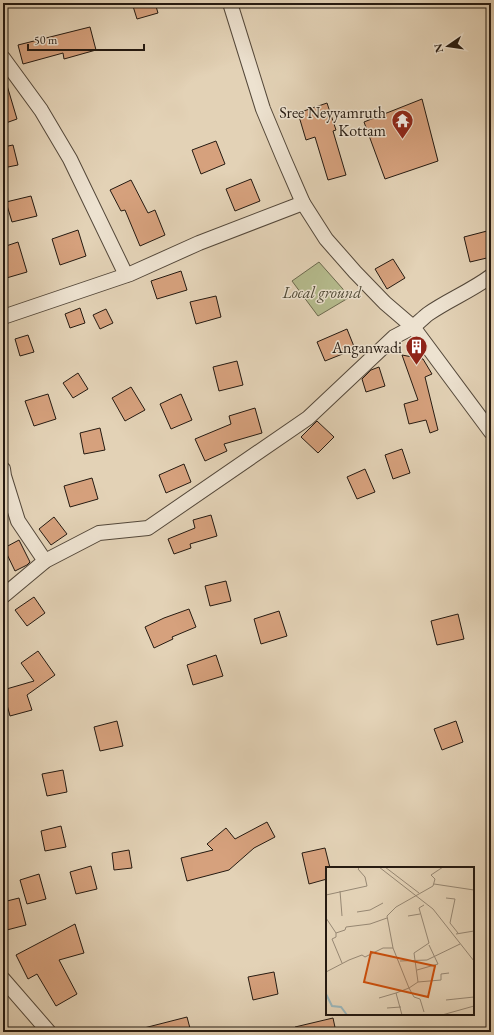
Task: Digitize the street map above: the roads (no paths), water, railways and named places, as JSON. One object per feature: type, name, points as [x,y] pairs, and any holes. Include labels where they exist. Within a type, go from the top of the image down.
[{"type":"street","points":[[230,3],[263,109],[303,203],[326,239],[355,272],[386,303],[414,327],[491,432]]},
{"type":"street","points":[[3,58],[42,110],[70,159],[126,275]]},
{"type":"street","points":[[3,318],[126,275],[199,243],[303,203]]},
{"type":"street","points":[[3,596],[45,561],[99,533],[148,528],[308,418],[394,337],[414,327],[428,314],[491,276]]},
{"type":"street","points":[[3,469],[18,521],[45,561]]},
{"type":"street","points":[[3,979],[49,1032]]},
{"type":"place","name":"Sree Neyyamruth Kottam","points":[[402,140]]},
{"type":"place","name":"Anganwadi","points":[[417,366]]},
{"type":"park label","name":"Local ground","points":[[322,292]]}]
